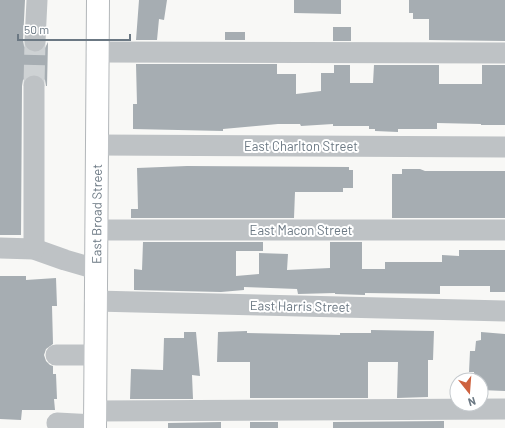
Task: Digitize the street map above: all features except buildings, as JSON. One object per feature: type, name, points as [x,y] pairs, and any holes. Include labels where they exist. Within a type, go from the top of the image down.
[{"type":"main road","name":"East Broad Street","points":[[94,422],[98,0]]},
{"type":"street","points":[[35,41],[37,0]]},
{"type":"street","points":[[97,52],[505,53]]},
{"type":"street","points":[[34,86],[34,160],[18,248],[96,268]]},
{"type":"street","name":"East Charlton Street","points":[[97,145],[505,147]]},
{"type":"street","name":"East Macon Street","points":[[96,230],[505,230]]},
{"type":"street","name":"East Harris Street","points":[[96,301],[505,311]]},
{"type":"street","points":[[56,355],[95,355]]},
{"type":"street","points":[[57,423],[505,409]]},
{"type":"tunnel","points":[[34,86],[35,41]]}]
